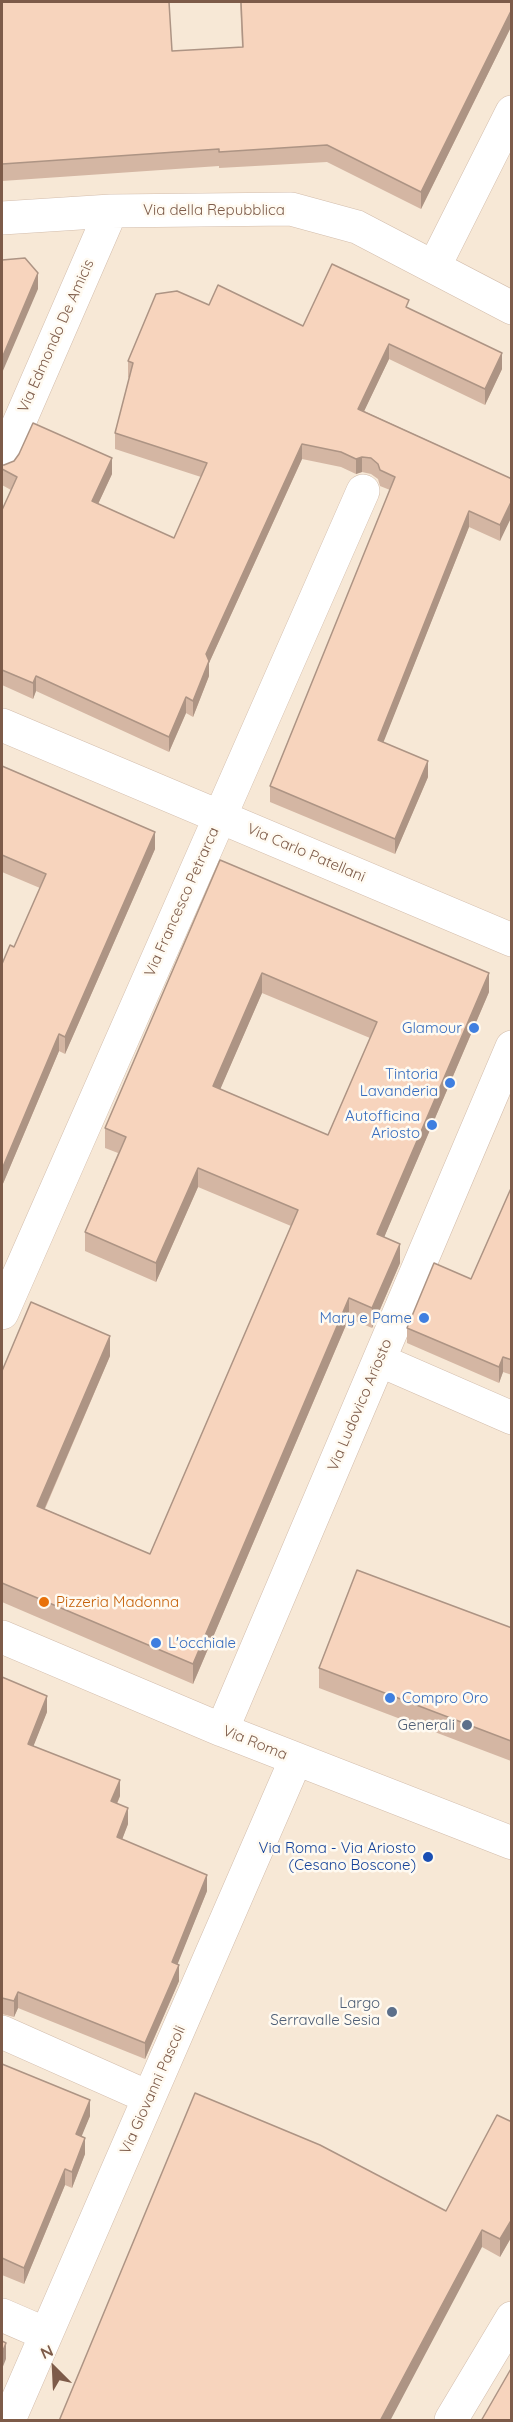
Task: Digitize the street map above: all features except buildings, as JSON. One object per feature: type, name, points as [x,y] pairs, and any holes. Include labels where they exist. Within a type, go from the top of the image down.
[{"type":"street","points":[[434,267],[512,112]]},
{"type":"street","name":"Via della Repubblica","points":[[2,218],[111,211],[291,209],[357,227],[512,309]]},
{"type":"street","name":"Via Edmondo De Amicis","points":[[2,462],[111,211]]},
{"type":"street","name":"Via Francesco Petrarca","points":[[2,1313],[363,491]]},
{"type":"street","name":"Via Carlo Patellani","points":[[2,725],[512,940]]},
{"type":"street","name":"Via Ludovico Ariosto","points":[[222,1730],[512,1047]]},
{"type":"street","points":[[379,1360],[512,1418]]},
{"type":"street","name":"Via Roma","points":[[2,1637],[222,1730],[512,1843]]},
{"type":"street","name":"Via Giovanni Pascoli","points":[[9,2421],[296,1759]]},
{"type":"street","points":[[2,2032],[148,2097]]},
{"type":"street","points":[[2,2315],[46,2334]]},
{"type":"street","points":[[452,2421],[512,2318]]},
{"type":"shaded area","points":[[2,2],[511,2],[511,2420],[2,2420]]},
{"type":"place","name":"Glamour","points":[[474,1028]]},
{"type":"place","name":"Tintoria Lavanderia","points":[[450,1083]]},
{"type":"place","name":"Autofficina Ariosto","points":[[432,1125]]},
{"type":"place","name":"Mary e Pame","points":[[424,1318]]},
{"type":"place","name":"Pizzeria Madonna","points":[[44,1602]]},
{"type":"place","name":"L'occhiale","points":[[156,1643]]},
{"type":"place","name":"Compro Oro","points":[[390,1698]]},
{"type":"place","name":"Generali","points":[[467,1725]]},
{"type":"place","name":"Via Roma - Via Ariosto (Cesano Boscone)","points":[[428,1857]]},
{"type":"place","name":"Largo Serravalle Sesia","points":[[392,2012]]}]
